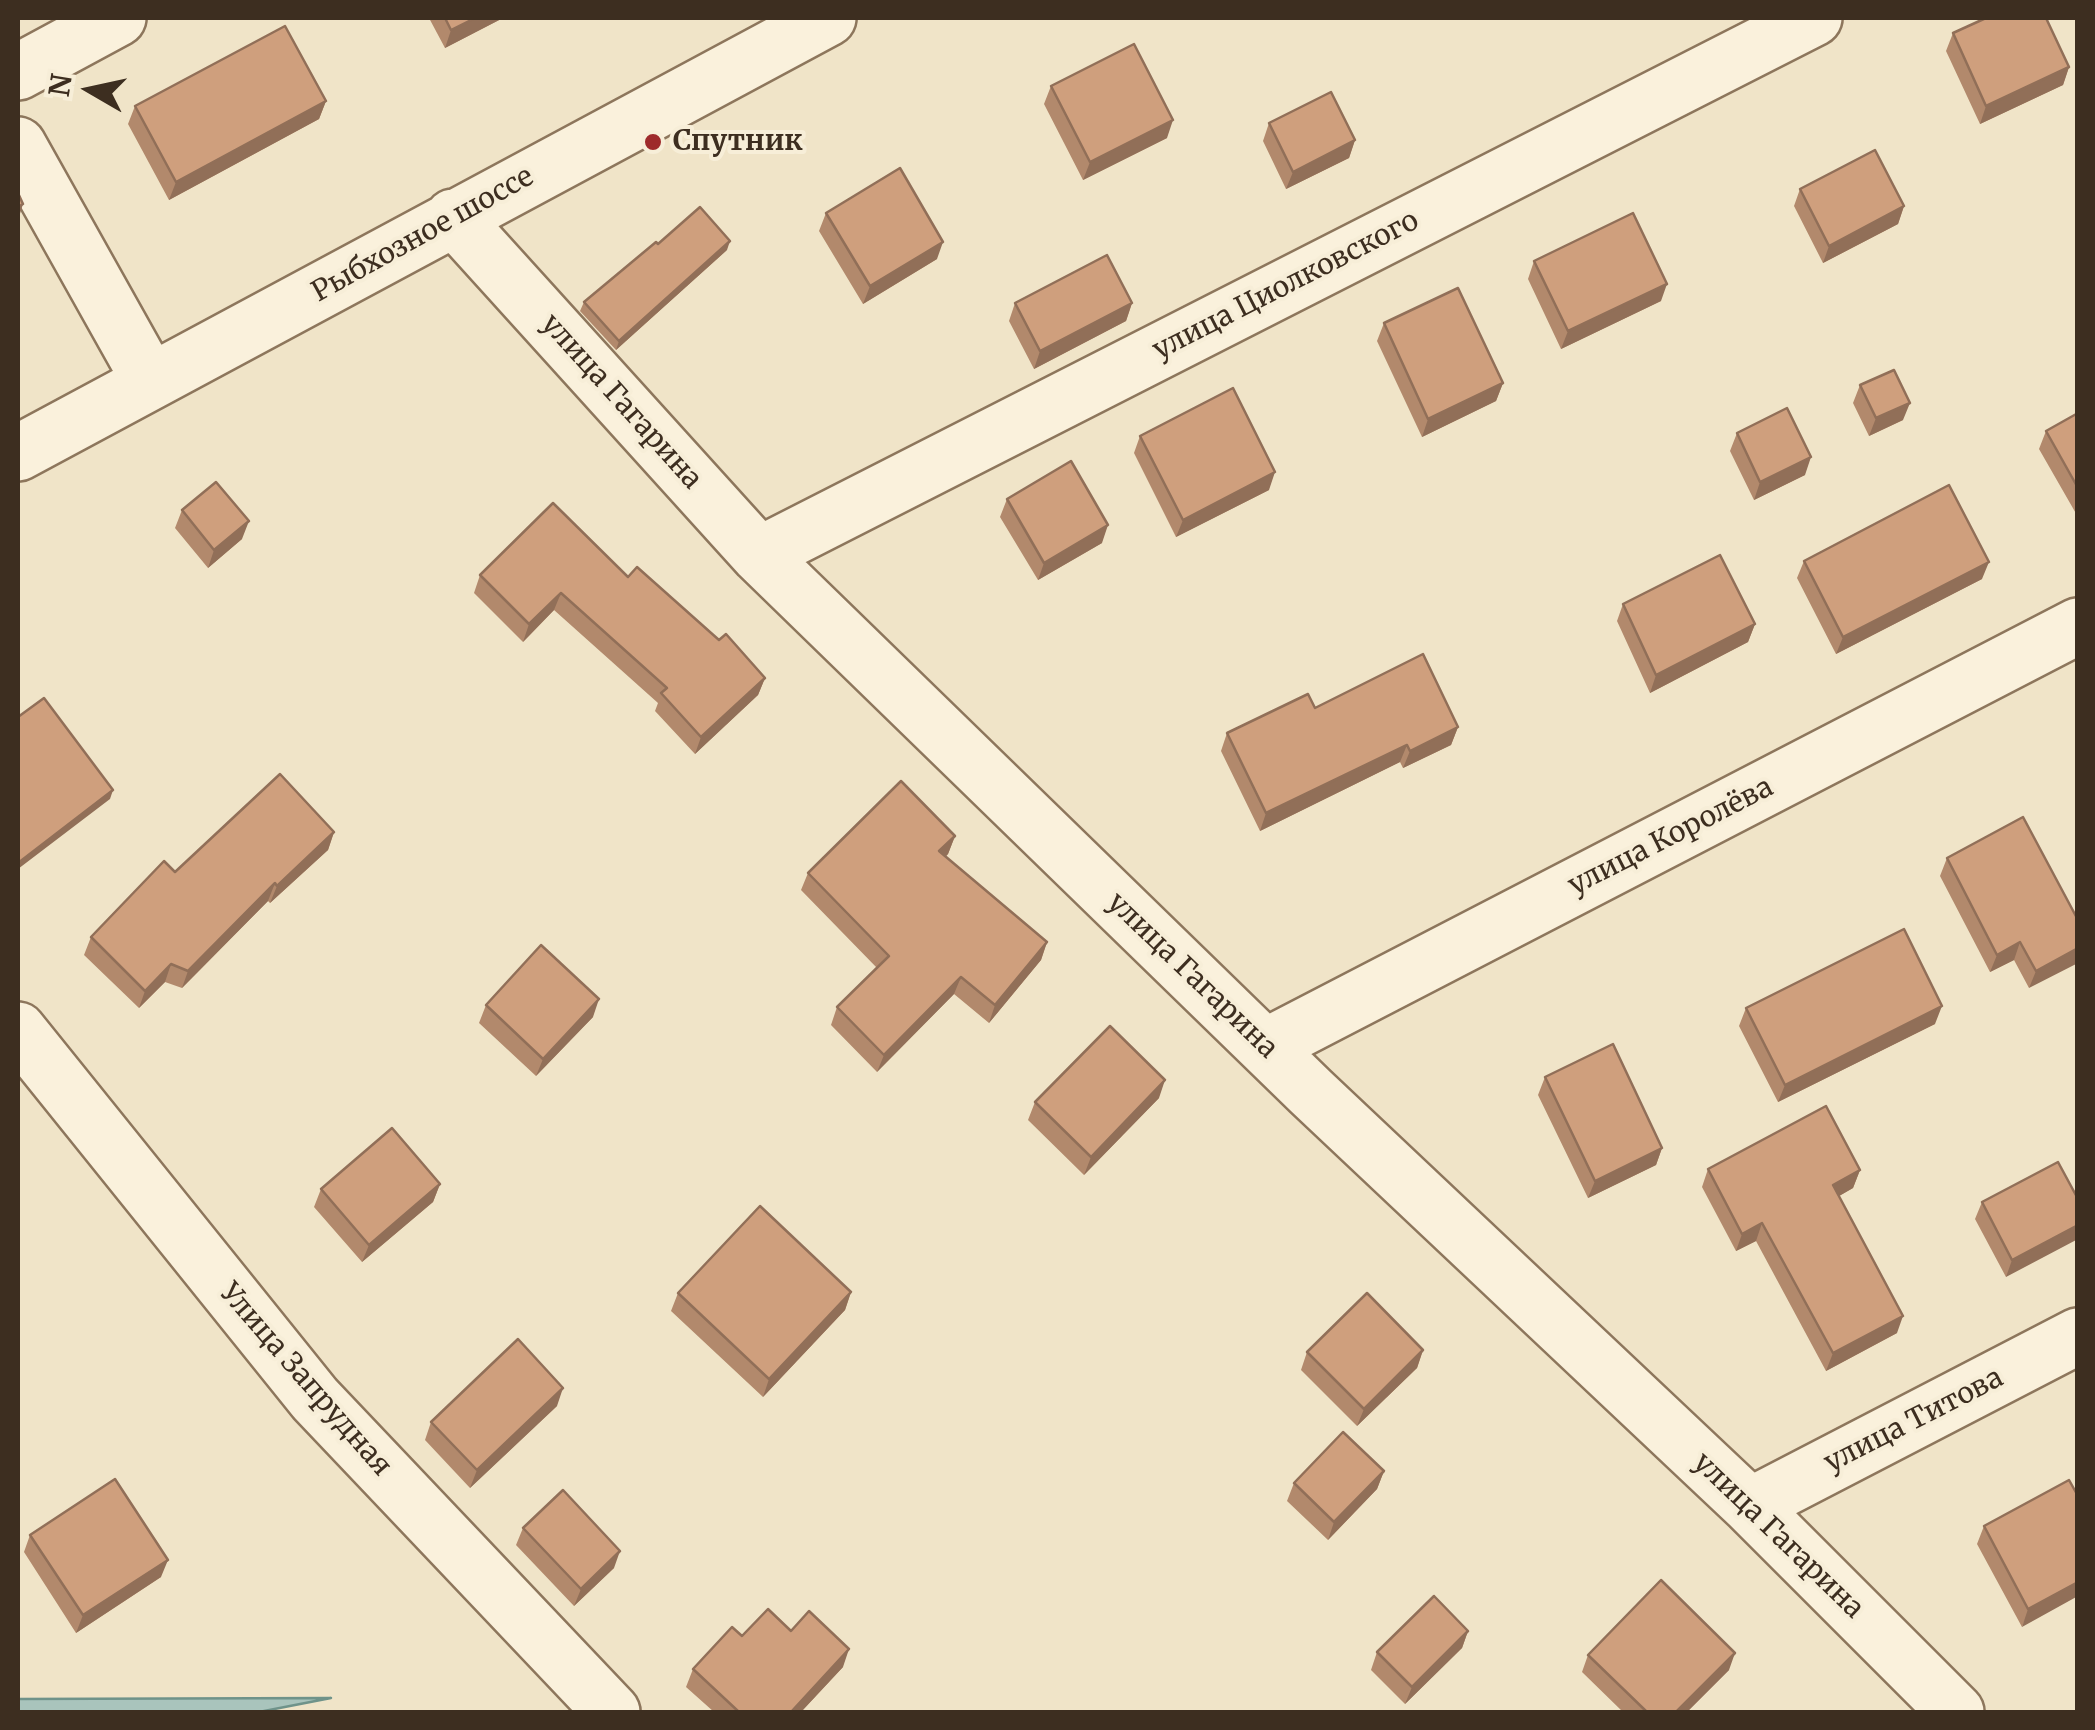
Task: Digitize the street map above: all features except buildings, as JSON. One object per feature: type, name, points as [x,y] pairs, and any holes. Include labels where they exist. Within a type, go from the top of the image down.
[{"type":"street","points":[[18,72],[118,18]]},
{"type":"street","name":"Рыбхозное шоссе","points":[[18,453],[150,379],[188,363],[391,255],[452,216],[828,18]]},
{"type":"street","name":"улица Циолковского","points":[[759,555],[1814,18]]},
{"type":"street","points":[[18,145],[150,379]]},
{"type":"street","name":"улица Гагарина","points":[[452,216],[759,555],[1265,1047],[1750,1506],[1956,1712]]},
{"type":"street","name":"улица Королёва","points":[[1265,1047],[2078,626]]},
{"type":"street","name":"Улица Запрудная","points":[[18,1030],[314,1399],[612,1712]]},
{"type":"street","name":"улица Титова","points":[[1750,1506],[2078,1336]]},
{"type":"water","points":[[331,1698],[259,1712],[18,1712],[18,1699]]},
{"type":"place","name":"Спутник","points":[[653,142]]}]
